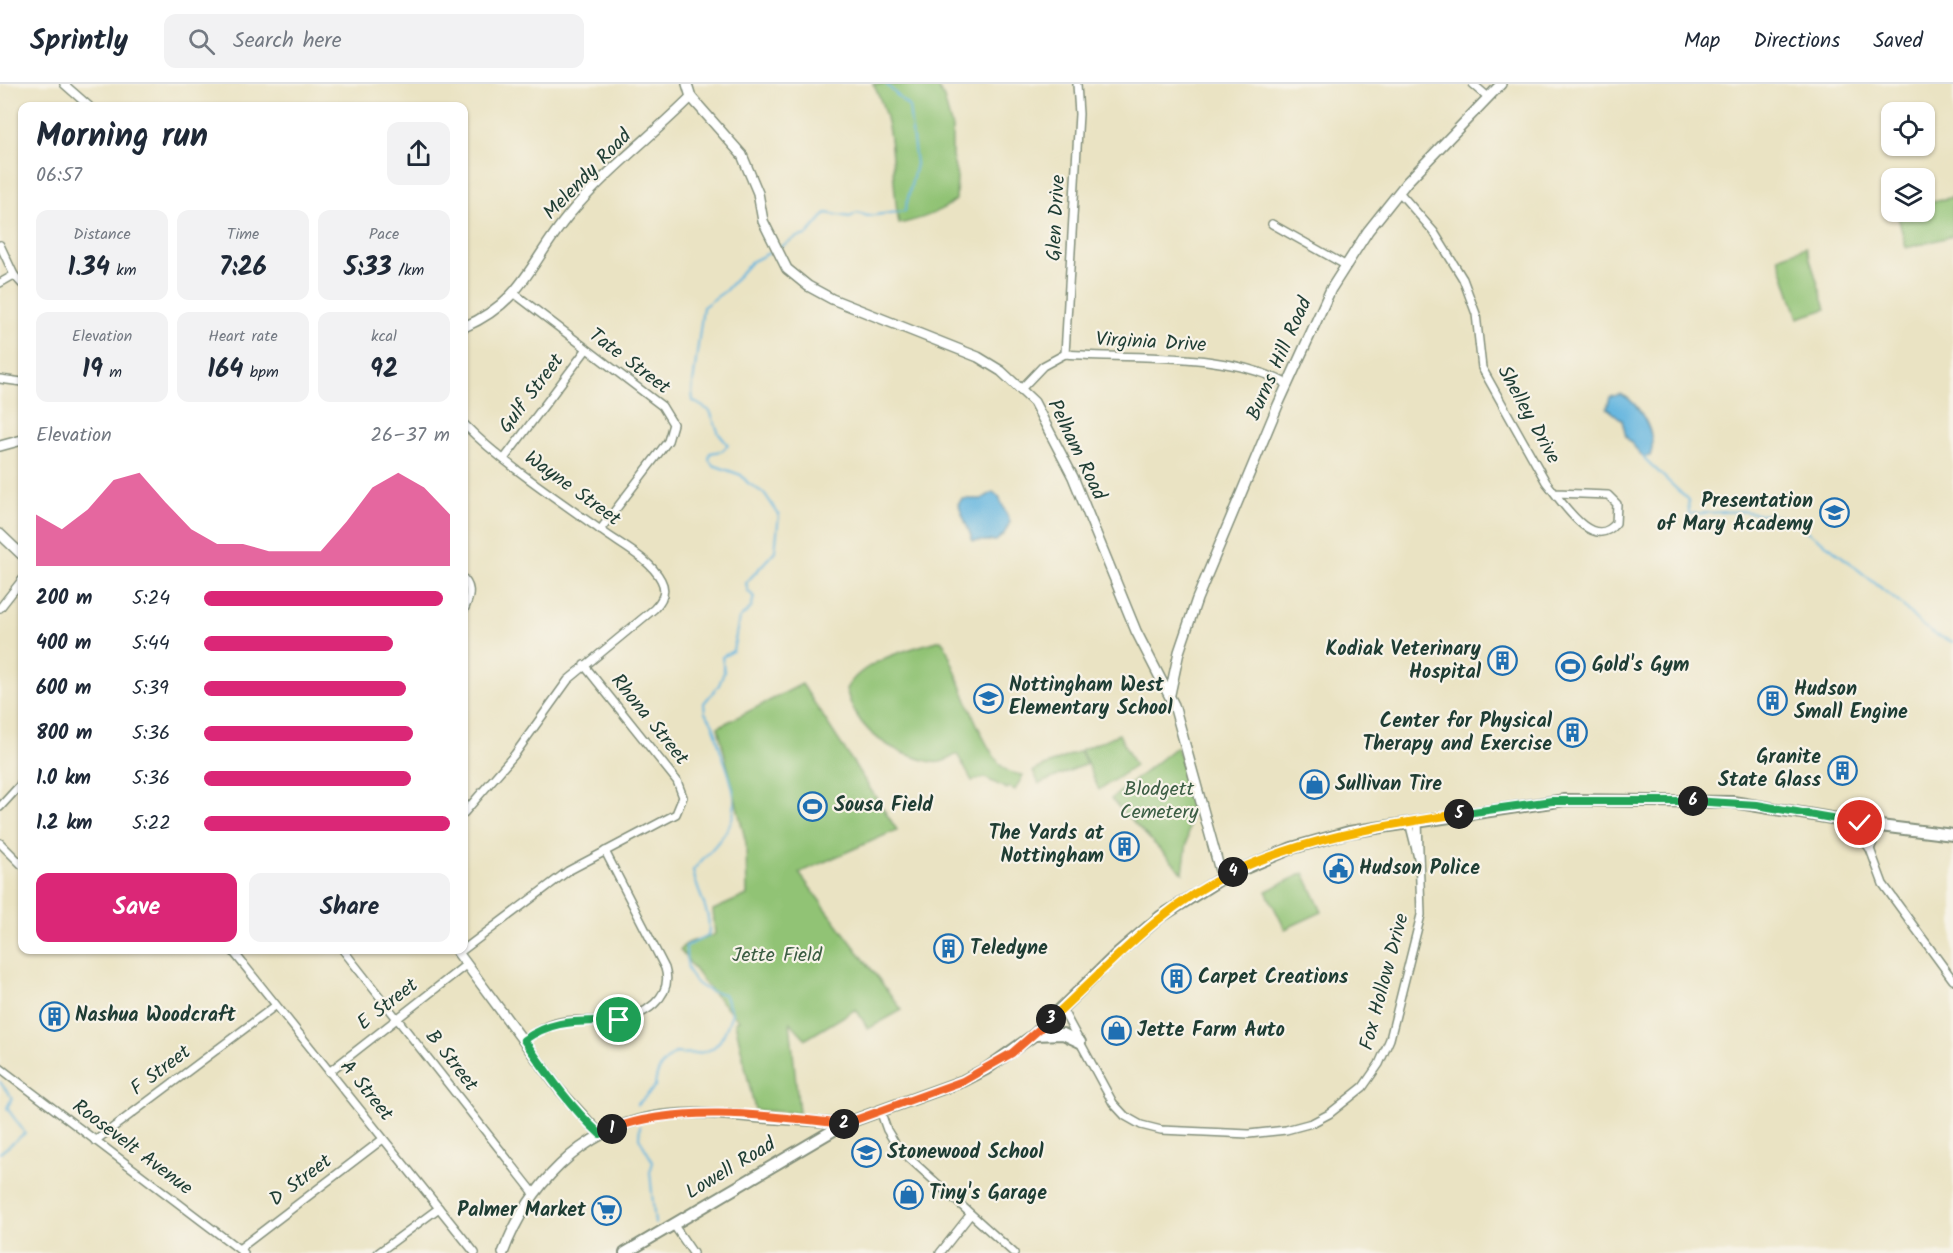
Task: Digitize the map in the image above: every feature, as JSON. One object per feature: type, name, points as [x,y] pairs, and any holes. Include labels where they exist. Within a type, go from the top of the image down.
[{"type":"main road","name":"Lowell Road","points":[[626,1253],[844,1124],[963,1081],[1012,1053],[1062,1009],[1148,926],[1222,878],[1269,856],[1313,841],[1349,832],[1541,802],[1589,800],[1734,802],[1880,826],[1953,835]]},
{"type":"main road","points":[[1034,1035],[1063,1034],[1080,1042]]},
{"type":"street","points":[[64,84],[84,102]]},
{"type":"street","name":"Pelham Road","points":[[687,84],[691,97],[742,155],[752,176],[772,242],[787,269],[816,291],[961,349],[1001,372],[1021,388],[1045,419],[1073,477],[1136,631],[1170,694],[1181,726],[1222,878]]},
{"type":"street","name":"Glen Drive","points":[[1065,354],[1079,114],[1077,84]]},
{"type":"street","points":[[1473,84],[1488,97]]},
{"type":"street","name":"Burns Hill Road","points":[[1170,694],[1179,652],[1197,599],[1319,312],[1345,266],[1399,192],[1438,147],[1501,84]]},
{"type":"street","name":"Melendy Road","points":[[468,325],[489,314],[515,294],[568,215],[691,97]]},
{"type":"street","name":"Shelley Drive","points":[[1399,192],[1434,232],[1471,296],[1476,314],[1482,368],[1546,482],[1556,494],[1587,530],[1593,533],[1606,532],[1616,523],[1617,504],[1608,495],[1556,494]]},
{"type":"street","points":[[1272,224],[1345,266]]},
{"type":"street","points":[[0,245],[18,280]]},
{"type":"street","points":[[0,283],[14,275]]},
{"type":"street","name":"Tate Street","points":[[515,294],[662,406],[673,424],[668,441],[600,530]]},
{"type":"street","name":"Gulf Street","points":[[504,459],[586,350]]},
{"type":"street","points":[[1021,388],[1043,366],[1065,354]]},
{"type":"street","name":"Virginia Drive","points":[[1065,354],[1219,363],[1254,369],[1288,384]]},
{"type":"street","points":[[0,379],[18,381]]},
{"type":"street","name":"Wayne Street","points":[[468,428],[504,459],[656,572],[665,588],[660,603],[584,665]]},
{"type":"street","points":[[0,446],[18,441]]},
{"type":"street","points":[[0,534],[18,551]]},
{"type":"street","points":[[468,583],[470,595],[468,600]]},
{"type":"street","points":[[0,608],[18,585]]},
{"type":"street","points":[[468,808],[516,754],[568,680],[584,665]]},
{"type":"street","name":"Rhona Street","points":[[584,665],[677,781],[683,797],[676,813],[668,819],[605,851]]},
{"type":"street","points":[[0,807],[18,787]]},
{"type":"street","points":[[1848,820],[1870,849],[1882,884],[1953,980]]},
{"type":"street","name":"Fox Hollow Drive","points":[[1062,1009],[1119,1110],[1133,1121],[1150,1128],[1243,1134],[1268,1133],[1303,1126],[1329,1114],[1363,1087],[1379,1064],[1390,1039],[1420,924],[1421,845],[1414,821]]},
{"type":"street","points":[[1870,849],[1880,826]]},
{"type":"street","points":[[0,843],[18,861]]},
{"type":"street","points":[[468,944],[568,871],[605,851],[665,968],[668,985],[665,993],[652,1006],[628,1018],[555,1023],[524,1040]]},
{"type":"street","name":"A Street","points":[[235,954],[476,1253]]},
{"type":"street","name":"B Street","points":[[346,954],[534,1193]]},
{"type":"street","points":[[460,954],[573,1108],[600,1134]]},
{"type":"street","name":"E Street","points":[[329,1072],[467,964]]},
{"type":"street","name":"F Street","points":[[95,1141],[275,1006]]},
{"type":"street","name":"Roosevelt Avenue","points":[[0,1068],[241,1251]]},
{"type":"street","points":[[880,1110],[887,1130],[898,1149],[1014,1253]]},
{"type":"street","points":[[503,1253],[514,1226],[534,1193],[566,1159],[600,1134],[635,1120],[667,1114],[716,1114],[844,1124]]},
{"type":"street","name":"D Street","points":[[241,1251],[383,1139]]},
{"type":"street","points":[[378,1253],[439,1208]]},
{"type":"street","points":[[940,1253],[970,1215]]},
{"type":"street","points":[[673,1224],[693,1253]]},
{"type":"green space","points":[[873,84],[936,84],[944,98],[952,128],[952,156],[957,177],[956,200],[929,215],[899,224],[886,117]]},
{"type":"green space","points":[[1953,197],[1953,236],[1906,248],[1900,222],[1935,222],[1935,202]]},
{"type":"green space","points":[[1806,247],[1826,309],[1798,318],[1778,257]]},
{"type":"green space","points":[[941,640],[988,746],[1005,769],[1023,775],[1015,790],[1009,787],[1007,789],[985,778],[972,781],[957,754],[944,761],[928,762],[892,748],[863,725],[850,702],[846,689],[863,670],[888,657]]},
{"type":"green space","name":"Jette Field","points":[[802,684],[897,830],[799,873],[902,1010],[868,1029],[856,1009],[806,1039],[790,1022],[799,1113],[755,1110],[735,1022],[739,1020],[710,990],[680,950],[692,941],[715,934],[713,910],[747,895],[746,843],[718,727]]},
{"type":"green space","points":[[1119,734],[1135,766],[1099,790],[1081,750]]},
{"type":"green space","name":"Blodgett Cemetery","points":[[1177,746],[1192,802],[1183,873],[1111,799]]},
{"type":"green space","points":[[1080,751],[1086,764],[1039,784],[1033,771]]},
{"type":"green space","points":[[1304,873],[1322,912],[1285,929],[1266,891]]},
{"type":"water","points":[[1621,394],[1635,405],[1646,421],[1652,439],[1650,456],[1643,457],[1626,437],[1622,420],[1607,408],[1610,397]]},
{"type":"water","points":[[993,492],[999,497],[1010,522],[1004,534],[996,541],[973,541],[958,504],[962,499],[982,499]]},
{"type":"waterway","points":[[780,247],[797,237],[807,235],[826,213],[850,217],[857,213],[868,216],[905,211],[916,164],[909,107],[886,84]]},
{"type":"waterway","points":[[637,1105],[655,1087],[660,1067],[675,1053],[699,1053],[714,1047],[724,1034],[732,1013],[724,994],[705,989],[693,980],[686,957],[686,946],[708,936],[709,927],[693,870],[727,830],[734,807],[734,793],[714,727],[705,713],[704,703],[719,685],[724,672],[722,657],[733,651],[739,619],[751,608],[754,597],[748,591],[746,583],[775,551],[779,515],[765,494],[748,483],[741,475],[713,465],[709,460],[710,453],[722,451],[728,445],[719,434],[710,411],[693,401],[692,391],[703,307],[725,291],[751,262],[775,250]]},
{"type":"waterway","points":[[1643,457],[1688,500],[1689,514],[1741,511],[1787,518],[1830,547],[1902,605],[1920,624],[1936,635],[1953,642]]},
{"type":"waterway","points":[[0,1082],[12,1098],[7,1108],[25,1133],[0,1153]]},
{"type":"waterway","points":[[640,1126],[639,1138],[653,1162],[650,1172],[655,1224]]},
{"type":"place","name":"Presentation of Mary Academy","points":[[1834,513]]},
{"type":"place","name":"Kodiak Veterinary Hospital","points":[[1502,661]]},
{"type":"place","name":"Gold's Gym","points":[[1571,666]]},
{"type":"place","name":"Nottingham West Elementary School","points":[[988,698]]},
{"type":"place","name":"Hudson Small Engine","points":[[1773,701]]},
{"type":"place","name":"Center for Physical Therapy and Exercise","points":[[1573,733]]},
{"type":"place","name":"Granite State Glass","points":[[1842,770]]},
{"type":"place","name":"Sullivan Tire","points":[[1314,785]]},
{"type":"place","name":"Sousa Field","points":[[813,806]]},
{"type":"place","name":"The Yards at Nottingham","points":[[1125,846]]},
{"type":"place","name":"Hudson Police","points":[[1338,869]]},
{"type":"place","name":"Teledyne","points":[[949,949]]},
{"type":"place","name":"Carpet Creations","points":[[1177,978]]},
{"type":"place","name":"Nashua Woodcraft","points":[[54,1016]]},
{"type":"place","name":"Jette Farm Auto","points":[[1116,1031]]},
{"type":"place","name":"Stonewood School","points":[[866,1153]]},
{"type":"place","name":"Tiny's Garage","points":[[908,1194]]},
{"type":"place","name":"Palmer Market","points":[[607,1211]]},
{"type":"route","points":[[619,1020],[555,1023],[524,1040],[573,1108],[600,1134],[635,1120],[667,1114],[716,1114],[844,1124],[963,1081],[986,1069],[1012,1053],[1034,1035],[1119,952],[1160,917],[1222,878],[1259,860],[1313,841],[1418,820],[1565,800],[1734,802],[1860,823]]}]
